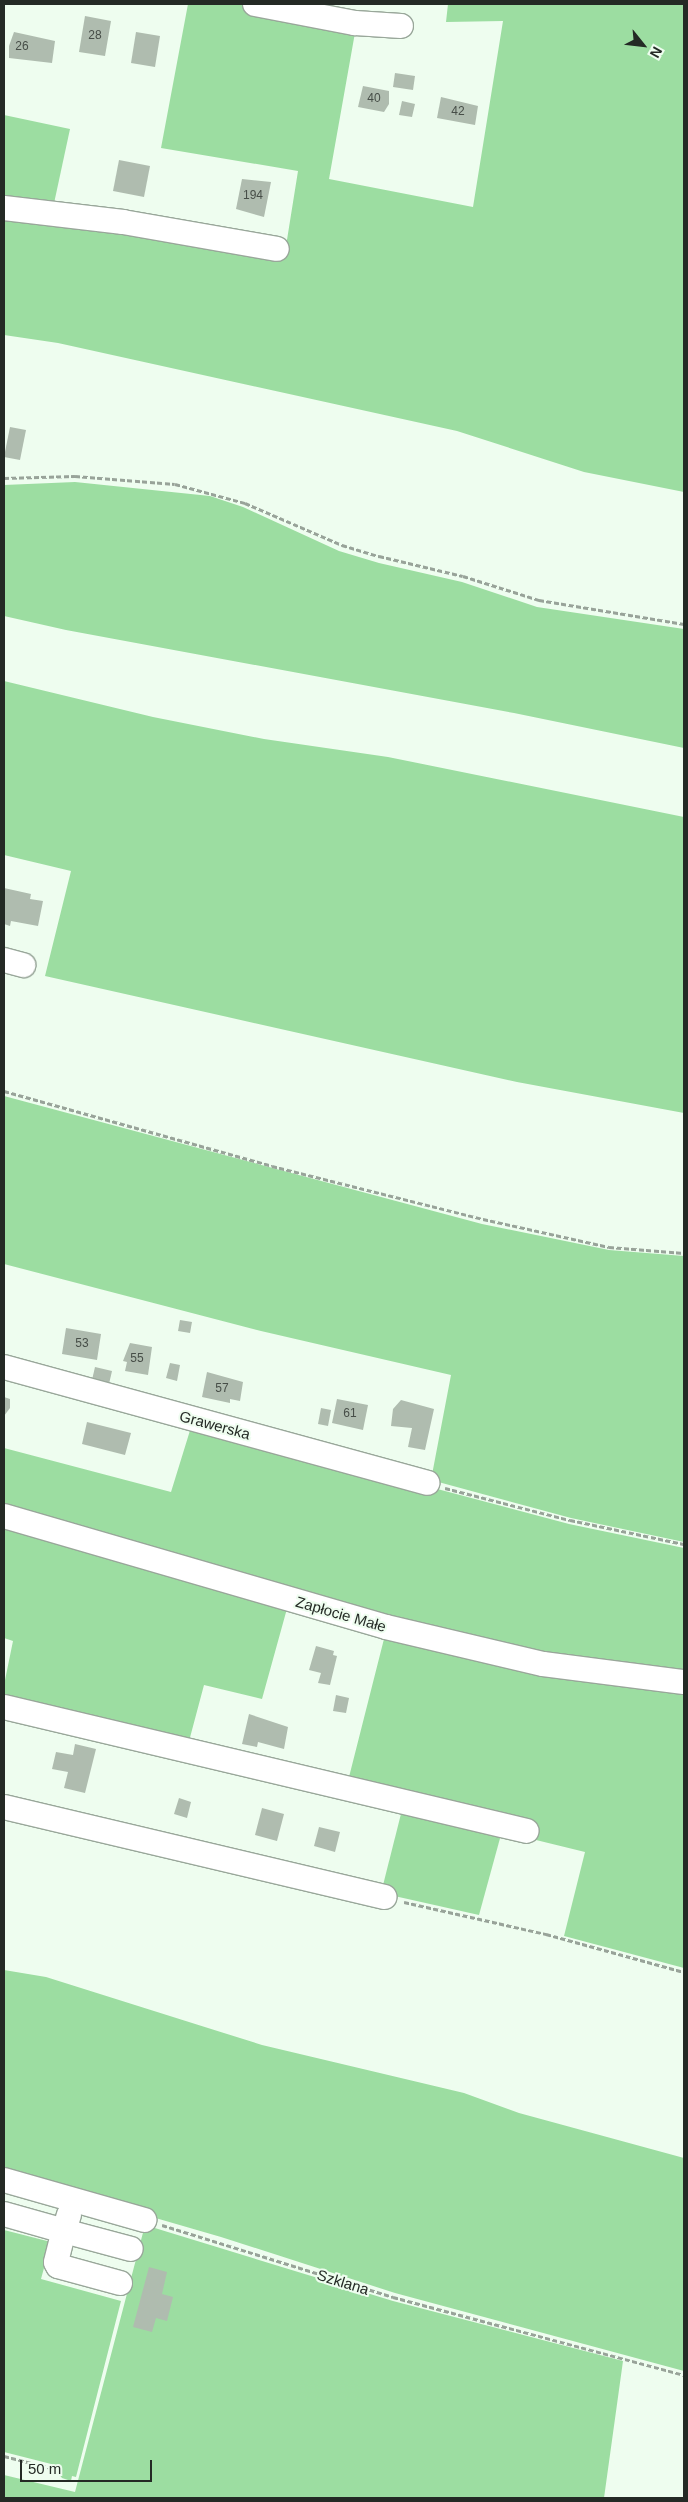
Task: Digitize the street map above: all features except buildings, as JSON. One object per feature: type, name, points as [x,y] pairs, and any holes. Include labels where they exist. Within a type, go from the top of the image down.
[{"type":"street","points":[[255,4],[355,23],[401,26]]},
{"type":"street","points":[[4,208],[123,222],[277,248]]},
{"type":"street","name":"Grawerska","points":[[4,1367],[427,1483]]},
{"type":"street","name":"Zapłocie Małe","points":[[4,1516],[386,1627],[543,1664],[684,1682]]},
{"type":"street","points":[[4,1707],[528,1831]]},
{"type":"street","points":[[4,1808],[384,1897]]},
{"type":"street","points":[[4,2180],[144,2220]]},
{"type":"street","points":[[73,2199],[56,2262],[58,2266],[120,2283]]},
{"type":"street","points":[[4,2214],[130,2249]]},
{"type":"path","points":[[4,478],[75,476],[175,484],[246,503],[342,545],[379,556],[463,576],[539,600],[684,624]]},
{"type":"path","points":[[4,1091],[272,1166],[483,1219],[609,1247],[684,1253]]},
{"type":"path","points":[[427,1483],[570,1520],[684,1544]]},
{"type":"path","points":[[384,1897],[546,1934],[684,1972]]},
{"type":"path","name":"Szklana","points":[[144,2220],[384,2295],[684,2375]]},
{"type":"path","points":[[4,2456],[51,2468]]},
{"type":"green space","points":[[188,4],[238,4],[356,27],[329,179],[473,207],[503,21],[446,22],[448,4],[684,4],[684,492],[584,472],[457,431],[58,343],[4,335],[4,212],[286,246],[298,171],[161,148]]},
{"type":"green space","points":[[4,115],[70,129],[53,208],[4,204]]},
{"type":"green space","points":[[75,482],[210,496],[243,507],[339,551],[379,563],[462,582],[537,607],[684,629],[684,748],[514,713],[66,630],[4,616],[4,485]]},
{"type":"green space","points":[[4,681],[153,717],[264,739],[388,757],[684,817],[684,1113],[517,1082],[45,976],[71,871],[4,855]]},
{"type":"green space","points":[[4,1096],[482,1224],[609,1250],[684,1256],[684,1542],[571,1518],[431,1480],[451,1375],[261,1331],[4,1264]]},
{"type":"green space","points":[[192,1424],[569,1524],[684,1548],[684,1678],[544,1660],[4,1511],[4,1448],[171,1492]]},
{"type":"green space","points":[[4,1519],[288,1605],[262,1699],[204,1685],[188,1745],[4,1704],[4,1685],[13,1641],[4,1638]]},
{"type":"green space","points":[[386,1631],[684,1687],[684,1968],[564,1936],[585,1852],[536,1840],[538,1830],[348,1781]]},
{"type":"green space","points":[[403,1806],[502,1831],[479,1915],[381,1893]]},
{"type":"green space","points":[[4,1970],[46,1977],[262,2045],[464,2093],[519,2113],[684,2158],[684,2371],[395,2293],[221,2237],[4,2174]]},
{"type":"green space","points":[[145,2225],[393,2301],[623,2361],[604,2498],[4,2498],[4,2475],[75,2492]]},
{"type":"green space","points":[[4,2230],[51,2242],[41,2279],[121,2301],[76,2477],[72,2476],[71,2481],[62,2478],[58,2473],[59,2466],[4,2452]]}]
